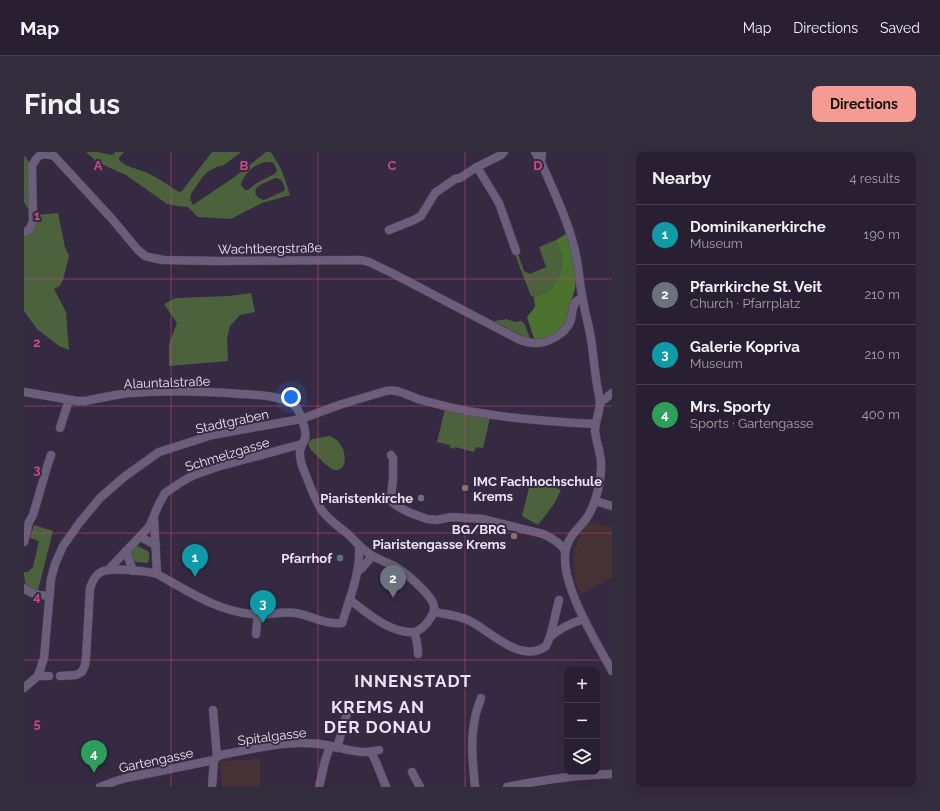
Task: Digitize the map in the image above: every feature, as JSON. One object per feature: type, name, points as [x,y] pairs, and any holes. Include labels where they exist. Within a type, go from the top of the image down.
[{"type":"street","points":[[389,230],[421,216],[435,192],[504,152]]},
{"type":"street","points":[[535,152],[541,162],[565,220],[574,247],[600,403],[595,431],[601,461],[599,484],[595,501],[586,518],[567,543],[565,550],[565,569],[567,578],[584,619],[612,671]]},
{"type":"street","points":[[541,162],[542,152]]},
{"type":"street","name":"Wachtbergstraße","points":[[27,231],[33,221],[32,166],[36,158],[41,154],[47,153],[54,156],[113,220],[137,250],[145,256],[162,260],[361,260],[369,262],[518,339],[525,342],[534,343],[549,340],[558,336],[565,330],[570,323],[575,302],[582,298]]},
{"type":"street","points":[[477,168],[499,203],[516,251]]},
{"type":"street","name":"Stadtgraben","points":[[38,676],[44,658],[51,579],[54,564],[63,546],[100,498],[119,481],[160,452],[212,435],[301,419],[342,404],[392,390],[438,404],[474,412],[541,420],[596,424]]},
{"type":"street","name":"Alauntalstraße","points":[[24,392],[69,400],[85,401],[124,394],[180,391],[230,393],[271,397],[290,402],[296,406],[306,436],[302,444],[300,456],[315,499],[321,510],[330,520],[372,556]]},
{"type":"street","points":[[600,403],[612,393]]},
{"type":"street","points":[[60,428],[69,400]]},
{"type":"street","name":"Schmelzgasse","points":[[154,518],[165,493],[194,475],[217,467],[302,444]]},
{"type":"street","points":[[24,542],[51,455]]},
{"type":"street","points":[[391,455],[393,458],[393,480],[391,495],[392,502],[397,506],[420,517],[437,520],[451,517],[483,519],[543,534],[551,537],[565,550]]},
{"type":"street","points":[[595,501],[612,506]]},
{"type":"street","points":[[108,570],[140,537],[154,518]]},
{"type":"street","points":[[154,518],[157,574]]},
{"type":"street","points":[[140,537],[156,545]]},
{"type":"street","points":[[60,676],[76,675],[82,672],[85,665],[90,588],[95,578],[100,573],[108,570],[150,572],[157,574],[206,601],[223,608],[243,613],[296,613],[323,621],[342,623],[357,572],[359,545]]},
{"type":"street","points":[[126,552],[133,571]]},
{"type":"street","points":[[350,600],[376,619],[407,633],[419,631],[425,626],[434,612],[434,604],[413,580],[398,568],[385,561],[372,556],[357,572]]},
{"type":"street","points":[[24,588],[27,592],[50,596]]},
{"type":"street","points":[[434,612],[459,617],[477,625],[508,646],[530,652],[537,651],[546,646],[559,600]]},
{"type":"street","points":[[256,634],[258,614]]},
{"type":"street","points":[[550,636],[565,626],[584,619]]},
{"type":"street","points":[[414,632],[417,639],[418,654]]},
{"type":"street","points":[[601,650],[612,659]]},
{"type":"street","points":[[24,688],[38,676],[49,676]]},
{"type":"street","points":[[475,787],[472,739],[475,718],[482,698]]},
{"type":"street","points":[[319,787],[325,761],[333,747],[349,706]]},
{"type":"street","points":[[212,787],[216,758],[213,710]]},
{"type":"street","name":"Spitalgasse","points":[[216,758],[256,748],[300,743],[319,744],[358,752],[375,751],[376,762],[385,784]]},
{"type":"street","name":"Gartengasse","points":[[100,787],[126,778],[216,758]]},
{"type":"street","points":[[412,772],[420,787]]},
{"type":"street","points":[[507,787],[537,784],[575,776],[612,774]]},
{"type":"shaded area","points":[[588,521],[607,527],[612,527],[612,578],[580,595],[574,575],[574,548],[576,548],[578,540]]},
{"type":"shaded area","points":[[260,759],[260,787],[222,787],[220,761]]},
{"type":"green space","points":[[86,152],[97,152],[112,155],[116,152],[124,152],[119,158],[122,163],[154,176],[179,192],[182,191],[212,152],[241,152],[224,165],[209,171],[203,176],[191,194],[190,199],[193,205],[233,178],[266,152],[271,152],[282,171],[290,195],[262,203],[231,219],[198,217],[188,207],[167,204],[126,175],[97,162]],"holes":[[[266,162],[274,163],[277,170],[276,173],[257,183],[248,190],[245,190],[241,185],[245,176],[256,165]],[[275,178],[282,181],[284,184],[284,191],[264,200],[258,197],[255,193],[256,188]]]},
{"type":"green space","points":[[24,154],[29,162],[29,218],[28,209],[24,202]]},
{"type":"green space","points":[[58,213],[65,247],[69,256],[63,280],[60,286],[54,289],[66,312],[69,350],[59,346],[37,329],[24,311],[24,234],[31,231],[36,225],[36,215]]},
{"type":"green space","points":[[566,234],[576,271],[575,286],[568,316],[563,326],[556,333],[542,339],[534,339],[527,317],[535,307],[534,297],[552,288],[561,272],[562,255],[556,240]]},
{"type":"green space","points":[[556,240],[562,255],[561,272],[552,288],[534,297],[531,296],[514,252],[517,251],[524,271],[530,274],[546,267],[539,247]]},
{"type":"green space","points":[[251,293],[255,312],[240,315],[230,326],[227,338],[228,361],[169,366],[169,344],[177,323],[164,304],[176,298],[230,296]]},
{"type":"green space","points":[[507,319],[515,322],[522,321],[530,338],[524,337],[494,321]]},
{"type":"green space","points":[[445,409],[490,418],[483,448],[476,447],[474,452],[455,447],[455,449],[449,447],[450,445],[437,442]]},
{"type":"green space","points":[[329,436],[336,439],[340,444],[345,457],[342,468],[338,470],[332,469],[325,463],[308,444],[308,442],[313,439]]},
{"type":"green space","points":[[531,480],[545,483],[561,490],[554,504],[538,525],[522,516]]},
{"type":"green space","points":[[34,525],[53,531],[38,590],[26,585],[24,576],[24,572],[28,572],[33,567],[39,541],[30,538]]},
{"type":"green space","points":[[136,545],[149,552],[149,560],[147,563],[132,560],[130,551]]},
{"type":"place","name":"IMC Fachhochschule Krems","points":[[465,488]]},
{"type":"place","name":"Piaristenkirche","points":[[421,498]]},
{"type":"place","name":"BG/BRG Piaristengasse Krems","points":[[514,536]]},
{"type":"place","name":"Pfarrhof","points":[[340,558]]},
{"type":"place","name":"Dominikanerkirche","points":[[195,577]]},
{"type":"place","name":"Pfarrkirche St. Veit","points":[[393,598]]},
{"type":"place","name":"Galerie Kopriva","points":[[263,623]]},
{"type":"place","name":"Mrs. Sporty","points":[[94,773]]},
{"type":"district","name":"INNENSTADT","points":[[413,681]]},
{"type":"district","name":"KREMS AN DER DONAU","points":[[378,717]]}]
